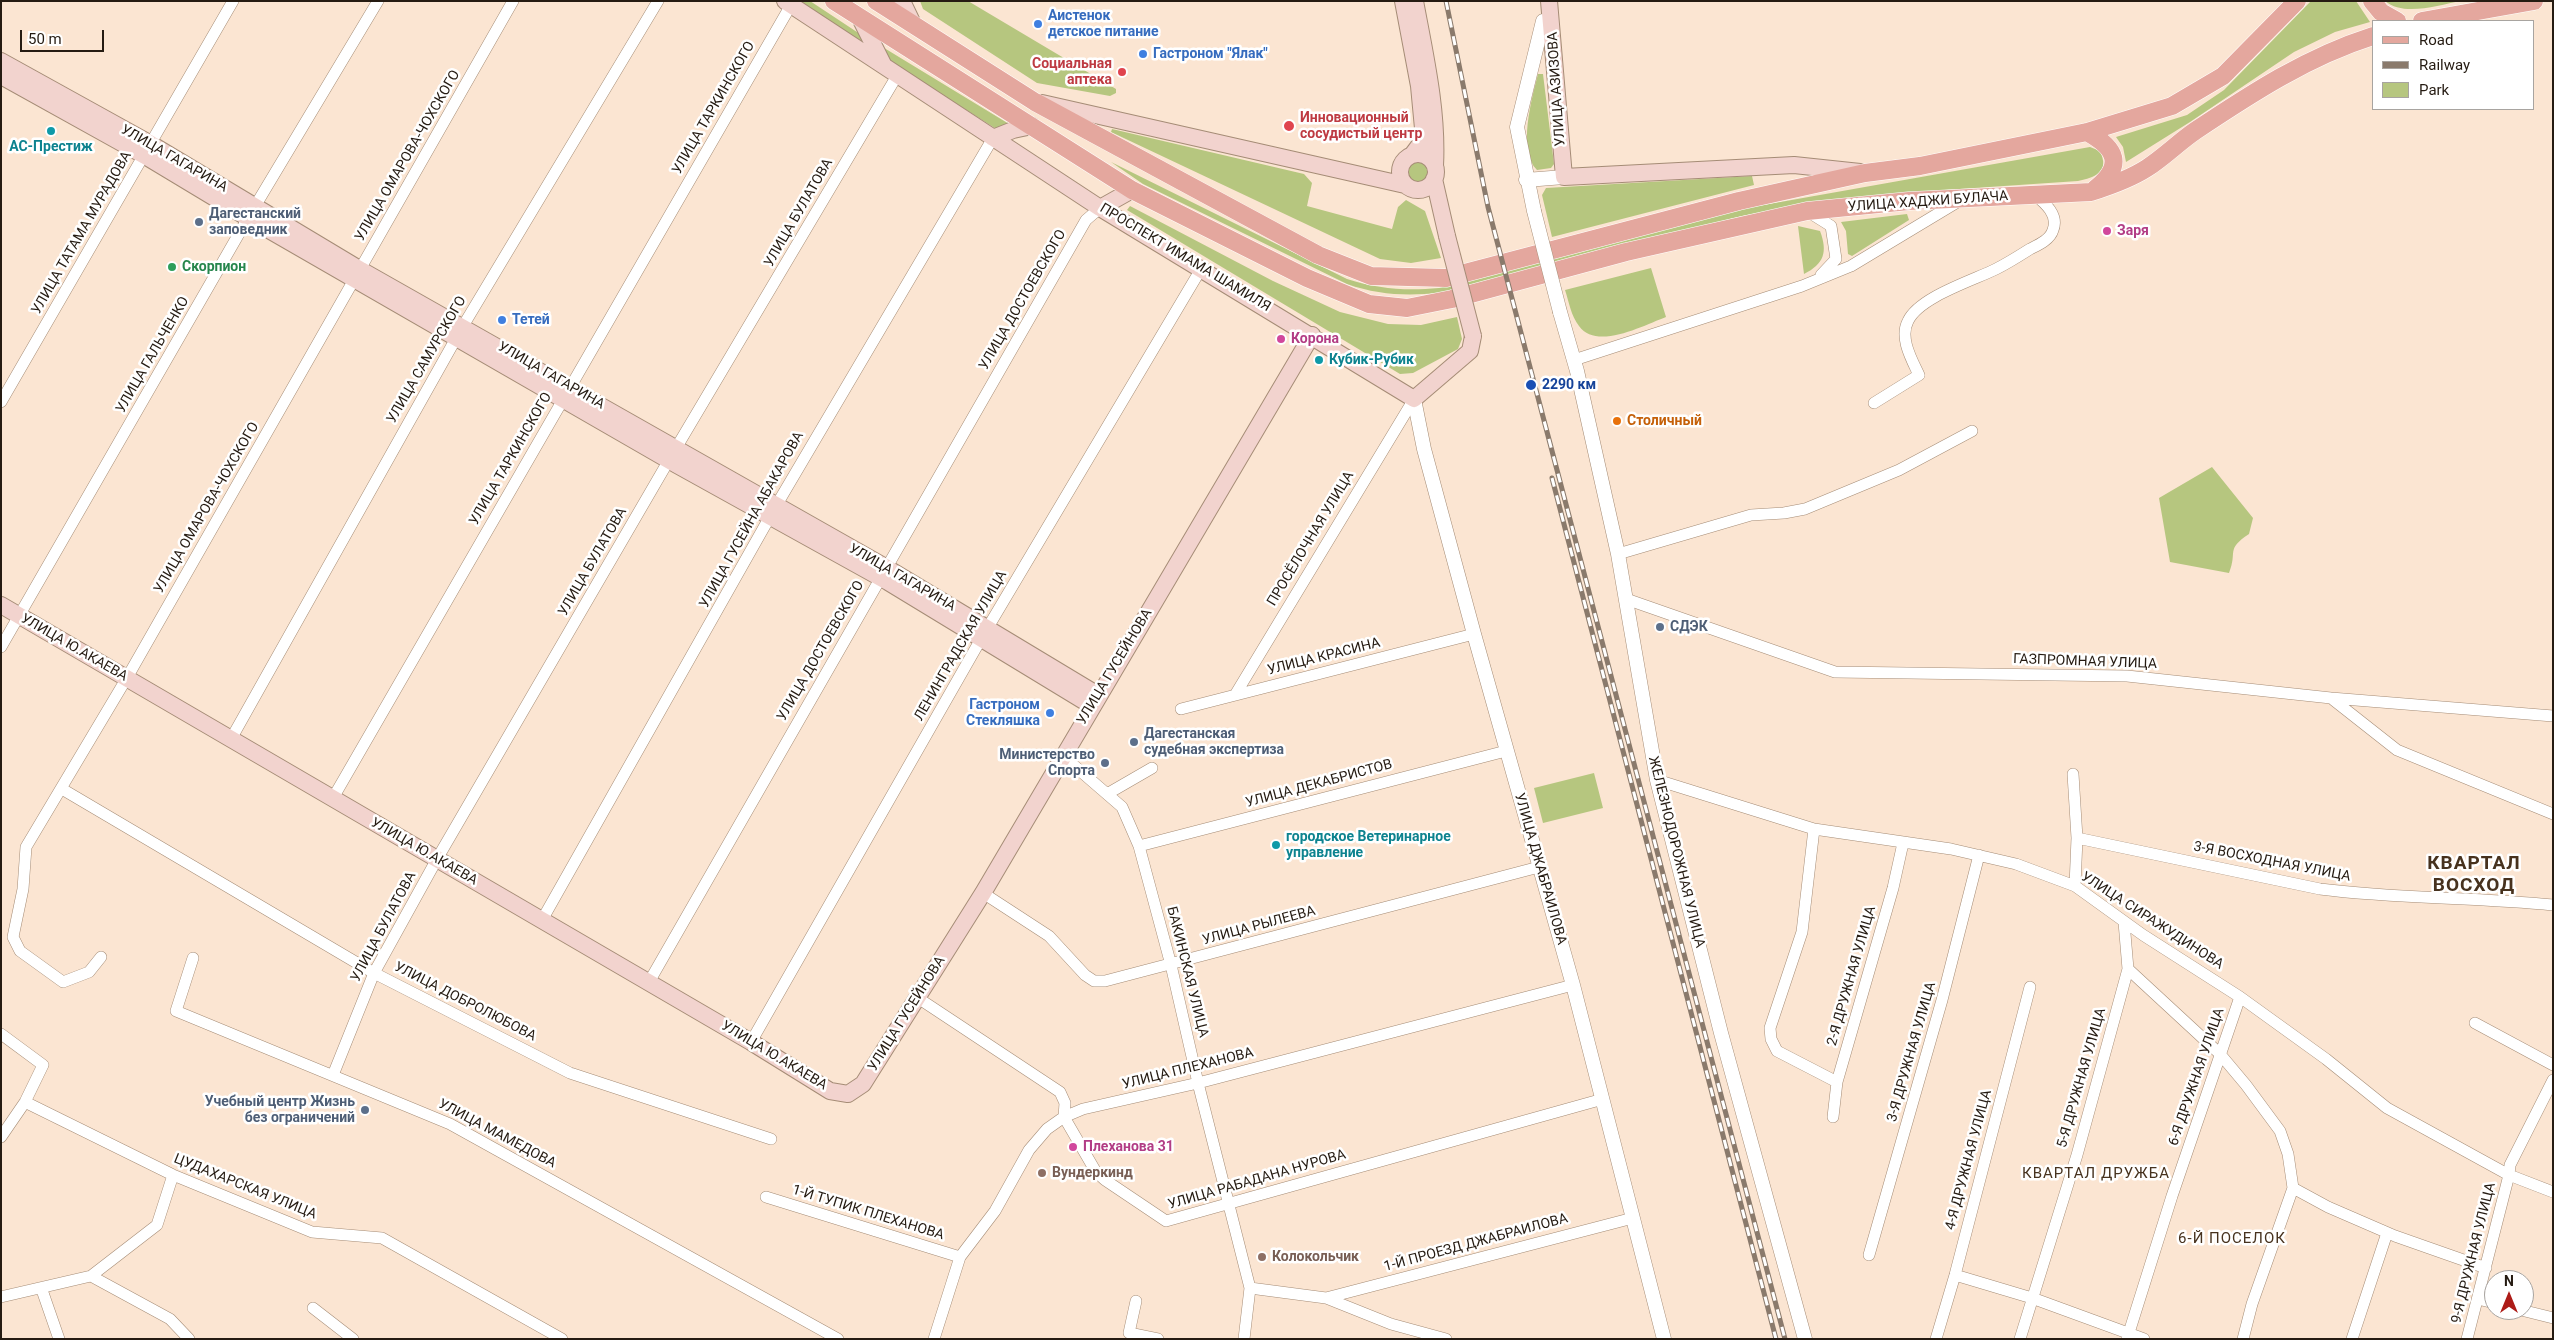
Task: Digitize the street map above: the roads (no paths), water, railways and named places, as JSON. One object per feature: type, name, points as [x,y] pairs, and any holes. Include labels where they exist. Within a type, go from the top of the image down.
[{"type":"main road","points":[[834,1],[1132,190],[1100,208]]},
{"type":"main road","points":[[876,1],[1035,102],[1318,255],[1372,276],[1446,278],[1739,201],[1865,173],[1920,166],[2087,132],[2172,106],[2223,76],[2297,1]]},
{"type":"main road","points":[[902,1],[913,24]]},
{"type":"main road","points":[[1403,1],[1419,86],[1424,139],[1412,155],[1402,162],[1400,168],[1401,180],[1442,216]]},
{"type":"main road","points":[[1414,399],[1470,351],[1473,336],[1442,216],[1434,173],[1436,149],[1429,79],[1415,1]]},
{"type":"main road","name":"УЛИЦА АЗИЗОВА","points":[[1540,1],[1547,21]]},
{"type":"main road","name":"УЛИЦА АЗИЗОВА","points":[[1549,1],[1547,21],[1564,177]]},
{"type":"main road","points":[[2372,1],[2381,12],[2395,20]]},
{"type":"main road","points":[[2428,20],[2534,1]]},
{"type":"main road","name":"ПРОСПЕКТ ИМАМА ШАМИЛЯ","points":[[788,3],[1100,208],[1312,335],[1414,399]]},
{"type":"main road","points":[[860,18],[883,64]]},
{"type":"main road","name":"УЛИЦА ХАДЖИ БУЛАЧА","points":[[1132,190],[1307,278],[1369,304],[1407,308],[1452,299],[1626,252],[1807,211],[1963,198],[2091,192],[2111,186],[2146,168],[2194,132],[2285,74],[2336,48],[2372,36]]},
{"type":"main road","name":"УЛИЦА ГАГАРИНА","points":[[1,62],[358,275],[884,573],[1095,700]]},
{"type":"main road","name":"УЛИЦА ГАГАРИНА","points":[[1,76],[148,150]]},
{"type":"main road","points":[[1035,102],[1096,114],[1410,188],[1429,186],[1434,173]]},
{"type":"main road","points":[[1085,130],[1082,124],[1087,115],[1096,114]]},
{"type":"main road","points":[[993,138],[1013,130],[1032,126]]},
{"type":"main road","points":[[2087,132],[2104,142],[2113,154],[2112,171],[2107,179],[2091,192]]},
{"type":"main road","points":[[1412,155],[1423,155],[1434,173]]},
{"type":"main road","points":[[1564,177],[1794,164],[1865,173]]},
{"type":"main road","points":[[1794,164],[1801,188]]},
{"type":"main road","points":[[1365,176],[1385,175],[1400,168]]},
{"type":"main road","name":"УЛИЦА ГУСЕЙНОВА","points":[[848,1094],[863,1084],[984,893],[1095,700],[1312,335]]},
{"type":"main road","name":"УЛИЦА Ю.АКАЕВА","points":[[1,605],[752,1042],[830,1091],[848,1094]]},
{"type":"street","name":"УЛИЦА ТАТАМА МУРАДОВА","points":[[1,402],[233,1]]},
{"type":"street","name":"УЛИЦА ГАЛЬЧЕНКО","points":[[1,647],[252,213],[378,1]]},
{"type":"street","name":"УЛИЦА ОМАРОВА-ЧОХСКОГО","points":[[101,957],[89,972],[63,982],[20,951],[13,937],[23,889],[26,847],[62,789],[358,275],[513,1]]},
{"type":"street","name":"УЛИЦА САМУРСКОГО","points":[[231,739],[459,332],[658,1]]},
{"type":"street","name":"УЛИЦА ТАРКИНСКОГО","points":[[333,798],[788,3]]},
{"type":"street","name":"УЛИЦА АЗИЗОВА","points":[[1547,21],[1517,128],[1526,180],[1560,312]]},
{"type":"street","name":"УЛИЦА БУЛАТОВА","points":[[333,1075],[374,973],[437,859],[898,74]]},
{"type":"street","name":"УЛИЦА ГУСЕЙНА АБАКАРОВА","points":[[542,920],[774,511],[993,138]]},
{"type":"street","points":[[1526,180],[1564,177]]},
{"type":"street","points":[[1874,403],[1919,375],[1908,352],[1905,337],[1907,322],[1914,313],[1930,301],[2007,263],[2048,238],[2054,225],[2051,212],[2048,205],[2035,195]]},
{"type":"street","points":[[1574,360],[1802,286],[1851,266],[1963,198]]},
{"type":"street","name":"УЛИЦА ДОСТОЕВСКОГО","points":[[649,982],[1086,220],[1100,208]]},
{"type":"street","points":[[1802,286],[1819,277],[1836,259],[1831,226],[1807,211]]},
{"type":"street","name":"ЛЕНИНГРАДСКАЯ УЛИЦА","points":[[752,1042],[985,633],[1201,269]]},
{"type":"street","name":"ЖЕЛЕЗНОДОРОЖНАЯ УЛИЦА","points":[[1560,312],[1574,360],[1618,554],[1657,780],[1721,1033],[1805,1339]]},
{"type":"street","name":"УЛИЦА ДЖАБРАИЛОВА","points":[[1414,399],[1424,449],[1474,634],[1573,984],[1664,1339]]},
{"type":"street","name":"ПРОСЁЛОЧНАЯ УЛИЦА","points":[[1235,695],[1414,399]]},
{"type":"street","points":[[1618,554],[1751,515],[1784,513],[1805,509],[1899,470],[1972,431]]},
{"type":"street","name":"ГАЗПРОМНАЯ УЛИЦА","points":[[1626,599],[1835,672],[2127,676],[2330,698],[2553,716]]},
{"type":"street","name":"УЛИЦА КРАСИНА","points":[[1181,708],[1474,634]]},
{"type":"street","points":[[2330,698],[2397,750],[2553,814]]},
{"type":"street","name":"УЛИЦА ДЕКАБРИСТОВ","points":[[1139,846],[1506,751]]},
{"type":"street","name":"БАКИНСКАЯ УЛИЦА","points":[[1063,756],[1122,807],[1139,846],[1171,965],[1198,1083],[1250,1288],[1244,1339]]},
{"type":"street","points":[[1107,794],[1152,768]]},
{"type":"street","points":[[2073,774],[2077,838],[2075,886]]},
{"type":"street","name":"УЛИЦА СИРАЖУДИНОВА","points":[[1657,780],[1814,829],[1979,855],[2016,864],[2075,886],[2124,922],[2240,997],[2326,1059],[2387,1108],[2509,1175],[2553,1192]]},
{"type":"street","name":"УЛИЦА ДОБРОЛЮБОВА","points":[[62,789],[374,973],[570,1073],[771,1139]]},
{"type":"street","points":[[1814,829],[1802,932],[1770,1028],[1771,1039],[1777,1051],[1837,1082]]},
{"type":"street","name":"3-Я ВОСХОДНАЯ УЛИЦА","points":[[2077,838],[2328,890],[2553,905]]},
{"type":"street","name":"2-Я ДРУЖНАЯ УЛИЦА","points":[[1833,1117],[1837,1082],[1893,888],[1903,843]]},
{"type":"street","name":"3-Я ДРУЖНАЯ УЛИЦА","points":[[1869,1256],[1942,1000],[1979,855]]},
{"type":"street","name":"УЛИЦА РЫЛЕЕВА","points":[[984,893],[1049,936],[1094,981],[1105,981],[1540,867]]},
{"type":"street","points":[[2124,922],[2128,969],[2220,1054],[2280,1131],[2288,1154],[2293,1188],[2252,1304],[2243,1339]]},
{"type":"street","name":"УЛИЦА МАМЕДОВА","points":[[193,958],[176,1011],[450,1124],[838,1339]]},
{"type":"street","name":"5-Я ДРУЖНАЯ УЛИЦА","points":[[2020,1339],[2077,1154],[2128,969]]},
{"type":"street","name":"УЛИЦА ПЛЕХАНОВА","points":[[934,1339],[960,1257],[995,1211],[1029,1150],[1046,1129],[1064,1116],[1083,1109],[1198,1083],[1573,984]]},
{"type":"street","name":"4-Я ДРУЖНАЯ УЛИЦА","points":[[1936,1339],[2030,987]]},
{"type":"street","name":"6-Я ДРУЖНАЯ УЛИЦА","points":[[2128,1336],[2172,1196],[2240,997]]},
{"type":"street","name":"УЛИЦА РАБАДАНА НУРОВА","points":[[918,998],[1048,1082],[1060,1092],[1065,1103],[1064,1116],[1096,1172],[1104,1180],[1166,1221],[1603,1099]]},
{"type":"street","points":[[2475,1023],[2553,1065]]},
{"type":"street","points":[[1,1034],[44,1065],[25,1102],[1,1137]]},
{"type":"street","name":"9-Я ДРУЖНАЯ УЛИЦА","points":[[2467,1339],[2510,1165],[2553,1080]]},
{"type":"street","name":"ЦУДАХАРСКАЯ УЛИЦА","points":[[25,1102],[173,1175],[312,1232],[382,1238],[562,1339]]},
{"type":"street","points":[[1,1297],[42,1290],[92,1276],[157,1225],[173,1175]]},
{"type":"street","points":[[2293,1188],[2328,1208],[2387,1233],[2486,1268]]},
{"type":"street","name":"1-Й ТУПИК ПЛЕХАНОВА","points":[[766,1197],[960,1257]]},
{"type":"street","name":"1-Й ПРОЕЗД ДЖАБРАИЛОВА","points":[[1326,1298],[1633,1218]]},
{"type":"street","points":[[2352,1339],[2387,1233]]},
{"type":"street","points":[[1954,1275],[2032,1298],[2128,1336],[2144,1339]]},
{"type":"street","points":[[92,1276],[170,1319],[189,1339]]},
{"type":"street","points":[[1250,1288],[1326,1298],[1391,1324],[1446,1339]]},
{"type":"street","points":[[42,1290],[59,1339]]},
{"type":"street","points":[[2478,1298],[2484,1300]]},
{"type":"street","points":[[1136,1301],[1130,1333],[1158,1339]]},
{"type":"street","points":[[313,1308],[353,1339]]},
{"type":"street","points":[[2534,1313],[2553,1318]]},
{"type":"railway","points":[[1446,1],[1488,207],[1785,1339]]},
{"type":"railway","points":[[1552,478],[1776,1339]]},
{"type":"place","name":"Аистенок детское питание","points":[[1038,24]]},
{"type":"place","name":"Гастроном \"Ялак\"","points":[[1143,54]]},
{"type":"place","name":"Социальная аптека","points":[[1122,72]]},
{"type":"place","name":"Инновационный сосудистый центр","points":[[1289,126]]},
{"type":"place","name":"АС-Престиж","points":[[51,131]]},
{"type":"place","name":"Дагестанский заповедник","points":[[199,222]]},
{"type":"place","name":"Заря","points":[[2107,231]]},
{"type":"place","name":"Скорпион","points":[[172,267]]},
{"type":"place","name":"Тетей","points":[[502,320]]},
{"type":"place","name":"Корона","points":[[1281,339]]},
{"type":"place","name":"Кубик-Рубик","points":[[1319,360]]},
{"type":"place","name":"2290 км","points":[[1531,385]]},
{"type":"place","name":"Столичный","points":[[1617,421]]},
{"type":"place","name":"СДЭК","points":[[1660,627]]},
{"type":"place","name":"Гастроном Стекляшка","points":[[1050,713]]},
{"type":"place","name":"Дагестанская судебная экспертиза","points":[[1134,742]]},
{"type":"place","name":"Министерство Спорта","points":[[1105,763]]},
{"type":"place","name":"городское Ветеринарное управление","points":[[1276,845]]},
{"type":"place","name":"Учебный центр Жизнь без ограничений","points":[[365,1110]]},
{"type":"place","name":"Плеханова 31","points":[[1073,1147]]},
{"type":"place","name":"Вундеркинд","points":[[1042,1173]]},
{"type":"place","name":"Колокольчик","points":[[1262,1257]]},
{"type":"district","name":"КВАРТАЛ ВОСХОД","points":[[2474,875]]},
{"type":"district","name":"КВАРТАЛ ДРУЖБА","points":[[2096,1174]]},
{"type":"district","name":"6-Й ПОСЕЛОК","points":[[2232,1239]]}]
